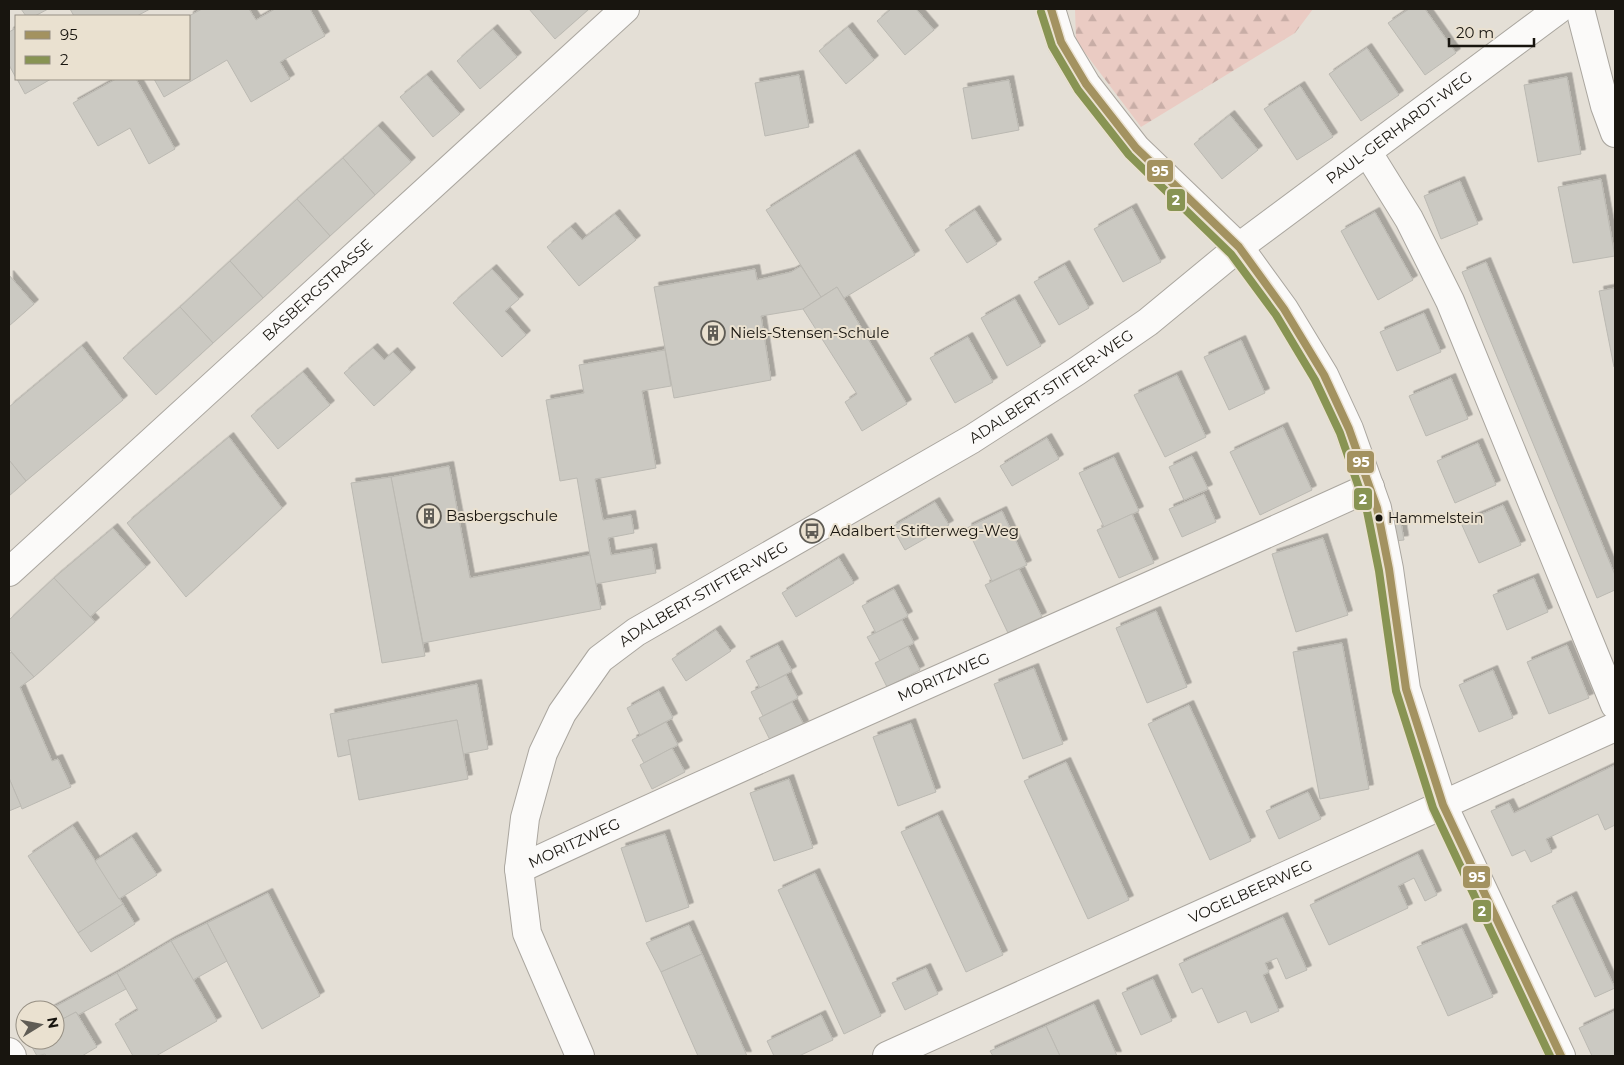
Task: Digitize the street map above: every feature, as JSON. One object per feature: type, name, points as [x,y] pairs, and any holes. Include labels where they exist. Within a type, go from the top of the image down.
[{"type":"street","name":"BASBERGSTRASSE","points":[[9,572],[625,9]]},
{"type":"street","points":[[1051,9],[1061,42],[1086,84],[1136,148],[1240,247],[1284,309],[1324,375],[1349,429],[1379,518],[1389,569],[1406,689],[1443,805],[1561,1056]]},
{"type":"street","name":"PAUL-GERHARDT-WEG","points":[[1240,247],[1559,9]]},
{"type":"street","points":[[1580,9],[1605,106],[1615,133]]},
{"type":"street","points":[[1368,153],[1408,219],[1450,301],[1615,705]]},
{"type":"street","name":"ADALBERT-STIFTER-WEG","points":[[580,1056],[527,933],[520,869],[525,818],[543,753],[562,713],[600,659],[636,632],[972,439],[1148,322],[1240,247]]},
{"type":"street","name":"MORITZWEG","points":[[520,869],[670,799],[1173,577],[1370,487]]},
{"type":"street","name":"VOGELBEERWEG","points":[[887,1056],[1615,727]]},
{"type":"street","points":[[9,1052],[12,1056]]},
{"type":"green space","points":[[1075,9],[1313,9],[1295,33],[1141,127],[1076,41]]},
{"type":"building","points":[[21,9],[48,9],[37,15],[25,15]]},
{"type":"building","points":[[70,9],[150,9],[139,15],[73,15]]},
{"type":"building","points":[[202,9],[249,9],[256,20],[275,9],[310,9],[325,36],[280,62],[290,79],[251,102],[227,60],[164,97],[155,80],[190,80],[190,15]]},
{"type":"building","points":[[529,9],[589,9],[555,39]]},
{"type":"building","points":[[891,9],[916,9],[934,30],[905,55],[877,21]]},
{"type":"building","points":[[1409,9],[1425,9],[1456,53],[1425,75],[1388,23]]},
{"type":"building","points":[[848,27],[874,60],[846,84],[819,51]]},
{"type":"building","points":[[15,29],[15,76],[9,65],[9,32]]},
{"type":"building","points":[[493,29],[517,57],[480,89],[457,61]]},
{"type":"building","points":[[1367,48],[1399,95],[1361,121],[1329,74]]},
{"type":"building","points":[[427,75],[460,114],[433,137],[400,97]]},
{"type":"building","points":[[799,75],[809,127],[765,136],[755,83]]},
{"type":"building","points":[[1567,77],[1581,154],[1538,162],[1524,85]]},
{"type":"building","points":[[18,80],[49,80],[25,94]]},
{"type":"building","points":[[114,80],[137,80],[175,149],[149,164],[130,128],[98,146],[73,103]]},
{"type":"building","points":[[1009,80],[1019,130],[972,139],[963,88]]},
{"type":"building","points":[[1300,86],[1333,137],[1297,160],[1264,109]]},
{"type":"building","points":[[1230,115],[1258,150],[1222,179],[1194,144]]},
{"type":"building","points":[[378,126],[411,162],[375,195],[343,158]]},
{"type":"building","points":[[855,154],[915,255],[844,298],[837,287],[821,297],[766,210]]},
{"type":"building","points":[[343,158],[375,195],[330,236],[297,199]]},
{"type":"building","points":[[1601,179],[1615,256],[1573,263],[1558,187]]},
{"type":"building","points":[[1460,181],[1478,224],[1441,239],[1424,196]]},
{"type":"building","points":[[297,199],[330,236],[263,298],[230,261]]},
{"type":"building","points":[[1132,208],[1161,262],[1123,282],[1094,229]]},
{"type":"building","points":[[975,210],[997,244],[967,263],[945,230]]},
{"type":"building","points":[[1375,212],[1413,280],[1378,300],[1341,231]]},
{"type":"building","points":[[615,214],[636,240],[579,286],[547,247],[571,227],[582,240]]},
{"type":"building","points":[[230,261],[263,298],[213,343],[180,307]]},
{"type":"building","points":[[1486,262],[1615,575],[1615,590],[1597,598],[1462,272]]},
{"type":"building","points":[[1065,265],[1089,308],[1059,325],[1034,282]]},
{"type":"building","name":"Niels-Stensen-Schule","points":[[801,266],[821,297],[803,309],[761,316],[771,380],[674,398],[654,287],[755,269],[757,280],[791,272]]},
{"type":"building","points":[[492,269],[519,299],[505,311],[526,335],[502,357],[453,303]]},
{"type":"building","points":[[9,275],[34,304],[9,326]]},
{"type":"building","points":[[837,287],[907,404],[862,431],[845,402],[857,394],[803,309]]},
{"type":"building","points":[[1615,288],[1615,367],[1614,367],[1599,291]]},
{"type":"building","points":[[1015,299],[1041,346],[1007,366],[981,318]]},
{"type":"building","points":[[180,307],[213,343],[156,395],[123,358]]},
{"type":"building","points":[[1424,313],[1441,352],[1397,371],[1380,332]]},
{"type":"building","points":[[968,337],[993,382],[955,403],[930,358]]},
{"type":"building","points":[[1241,340],[1265,393],[1229,410],[1204,357]]},
{"type":"building","points":[[82,346],[123,400],[26,481],[9,460],[9,407]]},
{"type":"building","points":[[373,348],[384,360],[393,352],[411,372],[374,406],[344,373]]},
{"type":"building","points":[[665,350],[671,386],[642,391],[656,468],[595,479],[603,520],[631,515],[634,533],[608,538],[611,555],[652,548],[656,573],[595,584],[577,478],[560,481],[546,400],[584,393],[579,365]]},
{"type":"building","points":[[303,372],[330,405],[278,449],[251,416]]},
{"type":"building","points":[[1177,375],[1206,437],[1165,457],[1134,395]]},
{"type":"building","points":[[1451,378],[1468,419],[1426,436],[1409,396]]},
{"type":"building","points":[[1283,427],[1312,490],[1260,515],[1230,452]]},
{"type":"building","points":[[229,437],[282,508],[186,597],[127,523]]},
{"type":"building","points":[[1047,438],[1059,459],[1012,486],[1000,466]]},
{"type":"building","points":[[1478,443],[1496,485],[1455,503],[1437,461]]},
{"type":"building","points":[[1192,456],[1208,489],[1184,500],[1169,467]]},
{"type":"building","points":[[1114,457],[1139,511],[1104,527],[1079,473]]},
{"type":"building","points":[[9,460],[26,481],[9,496]]},
{"type":"building","name":"Basbergschule","points":[[449,466],[470,578],[590,555],[601,609],[423,643],[391,477]]},
{"type":"building","points":[[391,477],[425,656],[382,663],[351,483]]},
{"type":"building","points":[[1204,494],[1216,522],[1182,537],[1169,509]]},
{"type":"building","points":[[935,502],[949,525],[905,550],[892,527]]},
{"type":"building","points":[[1503,505],[1521,545],[1479,563],[1461,523]]},
{"type":"building","points":[[1002,511],[1027,565],[992,581],[967,528]]},
{"type":"building","points":[[1132,514],[1154,563],[1119,578],[1097,530]]},
{"type":"building","points":[[1401,523],[1404,540],[1395,541],[1392,524]]},
{"type":"building","points":[[113,528],[146,567],[90,617],[54,578]]},
{"type":"building","points":[[1323,538],[1348,615],[1296,632],[1272,554]]},
{"type":"building","points":[[839,558],[854,583],[796,617],[782,593]]},
{"type":"building","points":[[1019,569],[1042,617],[1008,633],[985,585]]},
{"type":"building","points":[[54,578],[95,622],[34,677],[9,649],[9,620]]},
{"type":"building","points":[[1534,578],[1548,612],[1507,630],[1493,595]]},
{"type":"building","points":[[894,589],[908,616],[876,633],[862,606]]},
{"type":"building","points":[[1156,611],[1187,687],[1147,703],[1116,628]]},
{"type":"building","points":[[902,620],[914,643],[880,661],[867,637]]},
{"type":"building","points":[[716,630],[731,651],[686,681],[672,659]]},
{"type":"building","points":[[1342,643],[1369,789],[1320,799],[1293,652]]},
{"type":"building","points":[[778,645],[792,671],[760,688],[746,661]]},
{"type":"building","points":[[1567,645],[1589,698],[1549,714],[1527,662]]},
{"type":"building","points":[[908,646],[920,670],[887,687],[875,663]]},
{"type":"building","points":[[11,652],[34,677],[20,687],[52,761],[58,759],[71,787],[22,809],[9,778],[9,655]]},
{"type":"building","points":[[1034,668],[1063,744],[1023,759],[994,684]]},
{"type":"building","points":[[1493,670],[1513,718],[1479,732],[1459,685]]},
{"type":"building","points":[[786,675],[798,698],[763,716],[751,692]]},
{"type":"building","points":[[477,684],[488,749],[463,754],[457,720],[348,740],[351,754],[338,757],[330,714]]},
{"type":"building","points":[[659,691],[673,718],[640,735],[627,708]]},
{"type":"building","points":[[792,702],[804,725],[771,742],[759,718]]},
{"type":"building","points":[[1189,705],[1251,841],[1210,860],[1148,724]]},
{"type":"building","points":[[457,720],[468,779],[359,800],[348,740]]},
{"type":"building","points":[[666,722],[678,745],[644,763],[632,740]]},
{"type":"building","points":[[911,723],[936,792],[898,806],[873,737]]},
{"type":"building","points":[[672,748],[685,772],[652,789],[640,765]]},
{"type":"building","points":[[1066,762],[1129,900],[1088,919],[1024,781]]},
{"type":"building","points":[[1615,765],[1615,825],[1605,830],[1598,814],[1546,839],[1552,852],[1531,862],[1525,850],[1512,856],[1491,811],[1509,803],[1514,813]]},
{"type":"building","points":[[9,778],[21,806],[9,811]]},
{"type":"building","points":[[789,779],[813,848],[774,861],[750,793]]},
{"type":"building","points":[[1308,792],[1321,819],[1279,839],[1266,811]]},
{"type":"building","points":[[938,815],[1003,955],[966,972],[901,832]]},
{"type":"building","points":[[73,826],[123,904],[78,933],[28,856]]},
{"type":"building","points":[[665,834],[689,907],[646,922],[621,848]]},
{"type":"building","points":[[132,837],[157,875],[119,899],[95,861]]},
{"type":"building","points":[[1418,854],[1437,895],[1425,901],[1414,878],[1398,886],[1408,908],[1329,945],[1310,905]]},
{"type":"building","points":[[815,873],[881,1016],[844,1034],[778,890]]},
{"type":"building","points":[[268,893],[320,996],[262,1029],[207,923]]},
{"type":"building","points":[[1572,896],[1615,988],[1595,997],[1552,906]]},
{"type":"building","points":[[123,904],[135,924],[91,952],[78,933]]},
{"type":"building","points":[[1283,917],[1307,970],[1286,979],[1277,958],[1265,963],[1269,972],[1263,975],[1279,1011],[1251,1023],[1246,1011],[1218,1023],[1202,988],[1192,993],[1179,964]]},
{"type":"building","points":[[207,923],[227,961],[193,980],[171,941]]},
{"type":"building","points":[[689,925],[702,954],[661,972],[646,943]]},
{"type":"building","points":[[1462,928],[1493,997],[1448,1016],[1417,947]]},
{"type":"building","points":[[171,941],[217,1021],[156,1056],[133,1056],[115,1024],[138,1010],[117,973]]},
{"type":"building","points":[[702,954],[747,1056],[698,1056],[661,972]]},
{"type":"building","points":[[926,968],[938,994],[905,1010],[892,983]]},
{"type":"building","points":[[117,973],[126,989],[78,1015],[76,1012],[65,1018],[65,1001]]},
{"type":"building","points":[[1153,979],[1172,1021],[1141,1035],[1122,993]]},
{"type":"building","points":[[1094,1004],[1117,1056],[1060,1056],[1046,1026]]},
{"type":"building","points":[[1615,1011],[1615,1056],[1592,1056],[1579,1028]]},
{"type":"building","points":[[76,1012],[97,1047],[82,1056],[46,1056],[45,1054],[37,1056],[34,1050],[65,1050],[65,1018]]},
{"type":"building","points":[[821,1015],[833,1040],[799,1056],[774,1056],[767,1041]]},
{"type":"building","points":[[1046,1026],[1060,1056],[993,1056],[990,1051]]},
{"type":"transit line","name":"95","points":[[1051,9],[1061,42],[1086,84],[1136,148],[1239,247],[1284,309],[1324,375],[1349,429],[1377,508],[1389,569],[1406,689],[1443,805],[1561,1056]]},
{"type":"transit line","name":"2","points":[[1041,12],[1052,46],[1078,90],[1129,155],[1231,254],[1276,315],[1315,380],[1340,433],[1367,511],[1379,571],[1396,691],[1433,808],[1550,1056]]},
{"type":"place","name":"Niels-Stensen-Schule","points":[[713,333]]},
{"type":"place","name":"Basbergschule","points":[[429,516]]},
{"type":"place","name":"Hammelstein","points":[[1379,518]]},
{"type":"place","name":"Adalbert-Stifterweg-Weg","points":[[812,531]]}]
